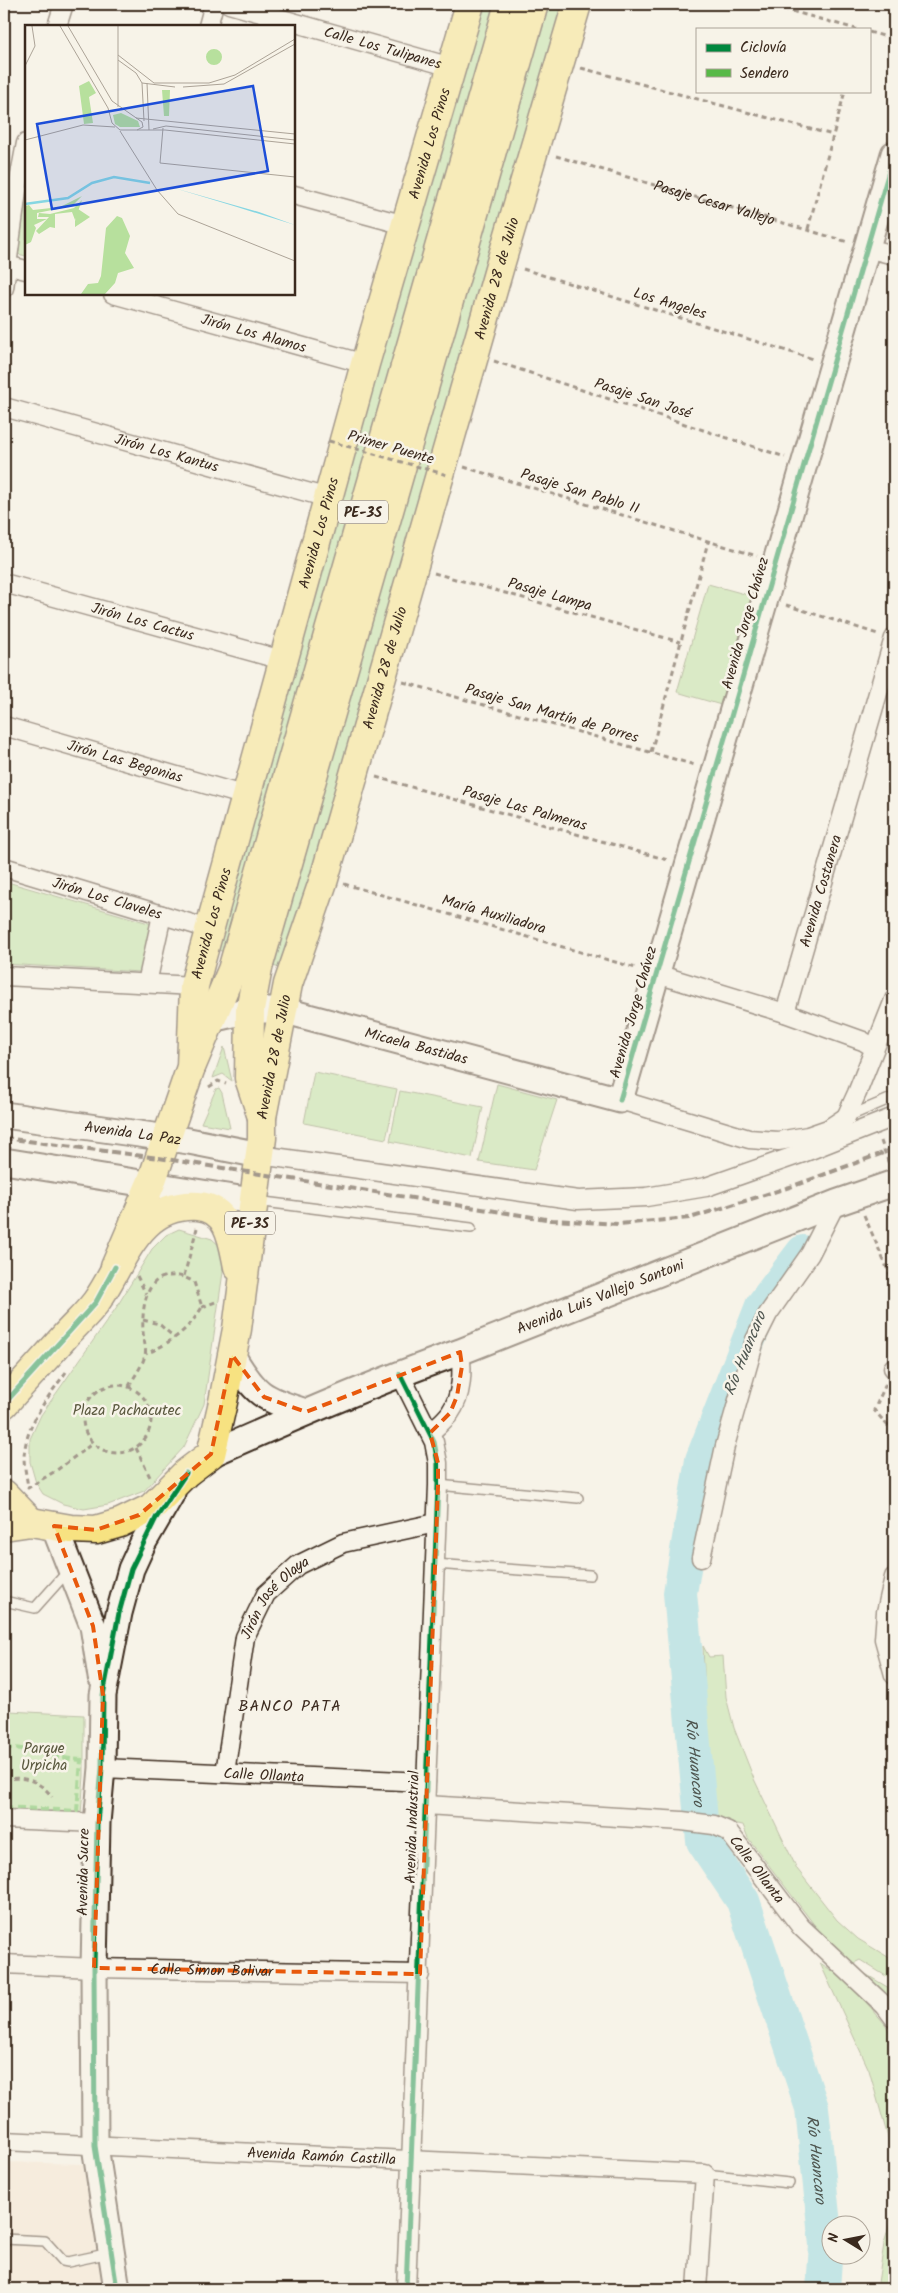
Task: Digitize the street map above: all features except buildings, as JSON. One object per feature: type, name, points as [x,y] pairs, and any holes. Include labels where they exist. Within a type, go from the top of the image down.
[{"type":"main road","name":"Avenida Los Pinos","points":[[201,1074],[194,986],[282,660],[365,364],[470,4]]},
{"type":"main road","name":"PE-3S","points":[[4,1404],[126,1271],[150,1183],[166,1138],[201,1074],[211,1018],[232,970],[509,4]]},
{"type":"main road","name":"Avenida 28 de Julio","points":[[262,1116],[249,1078],[250,1010],[258,968],[534,4]]},
{"type":"main road","name":"Avenida 28 de Julio","points":[[262,1116],[288,984],[324,879],[356,772],[414,567],[445,468],[533,149],[561,62],[577,4]]},
{"type":"main road","name":"PE-3S","points":[[211,1454],[234,1342],[252,1201],[260,1155],[262,1116]]},
{"type":"main road","points":[[126,1271],[135,1237],[157,1216],[168,1210],[188,1206],[210,1209],[223,1218],[228,1225],[235,1250],[238,1271],[234,1342]]},
{"type":"main road","points":[[4,1526],[43,1524],[80,1530],[96,1530],[139,1515],[155,1505],[186,1473],[211,1454]]},
{"type":"main road","points":[[16,1491],[43,1524]]},
{"type":"street","points":[[57,25],[64,4]]},
{"type":"street","points":[[208,25],[214,4]]},
{"type":"street","name":"Calle Los Tulipanes","points":[[229,4],[452,67]]},
{"type":"street","name":"Avenida Jorge Chávez","points":[[620,1100],[894,154]]},
{"type":"street","points":[[4,288],[6,265],[22,192],[25,155]]},
{"type":"street","points":[[295,195],[405,225]]},
{"type":"street","points":[[867,248],[894,255]]},
{"type":"street","points":[[6,265],[25,270]]},
{"type":"street","name":"Jirón Los Alamos","points":[[125,295],[365,364]]},
{"type":"street","name":"Jirón Los Kantus","points":[[4,407],[328,498]]},
{"type":"street","name":"Jirón Los Cactus","points":[[4,583],[282,660]]},
{"type":"street","name":"Avenida Costanera","points":[[785,1013],[894,639]]},
{"type":"street","name":"Jirón Las Begonias","points":[[4,726],[246,796]]},
{"type":"street","name":"Jirón Los Claveles","points":[[4,867],[209,929]]},
{"type":"street","points":[[147,983],[162,915]]},
{"type":"street","points":[[657,974],[785,1013],[863,1041],[874,1048]]},
{"type":"street","points":[[4,976],[194,986]]},
{"type":"street","points":[[812,1150],[835,1132],[846,1118],[894,1000]]},
{"type":"street","name":"Micaela Bastidas","points":[[211,1018],[250,1010],[282,1010],[620,1100]]},
{"type":"street","points":[[620,1100],[749,1139],[778,1141],[808,1136],[828,1129],[846,1118]]},
{"type":"street","name":"Avenida La Paz","points":[[4,1115],[189,1141],[260,1155]]},
{"type":"street","points":[[260,1155],[578,1200],[646,1197],[706,1186],[812,1150],[894,1117]]},
{"type":"street","points":[[4,1161],[150,1183],[252,1201]]},
{"type":"street","name":"Avenida Luis Vallejo Santoni","points":[[211,1454],[306,1412],[400,1374],[846,1200],[892,1176]]},
{"type":"street","points":[[701,1558],[725,1446],[755,1340],[768,1314],[846,1200]]},
{"type":"street","points":[[234,1342],[243,1374],[264,1397],[306,1412]]},
{"type":"street","points":[[430,1432],[450,1413],[457,1396],[462,1366],[460,1352]]},
{"type":"street","name":"Avenida Industrial","points":[[400,1374],[430,1432],[438,1463],[420,1974],[406,2289]]},
{"type":"street","name":"Avenida Sucre","points":[[117,2289],[95,2146],[94,1968],[97,1823],[102,1768],[104,1695],[119,1614],[131,1569],[150,1531],[186,1473]]},
{"type":"street","name":"Jirón José Olaya","points":[[225,1773],[245,1637],[266,1594],[298,1565],[343,1543],[436,1523]]},
{"type":"street","name":"Avenida Sucre","points":[[43,1524],[71,1567],[93,1626],[104,1695]]},
{"type":"street","points":[[894,1578],[886,1612],[884,1639],[894,1675]]},
{"type":"street","name":"Calle Ollanta","points":[[102,1768],[426,1782]]},
{"type":"street","name":"Calle Ollanta","points":[[426,1805],[682,1821],[714,1825],[728,1831],[801,1927],[886,2006],[894,2018]]},
{"type":"street","points":[[4,1819],[97,1823]]},
{"type":"street","name":"Calle Simon Bolivar","points":[[4,1964],[94,1968],[420,1974]]},
{"type":"street","name":"Avenida Ramón Castilla","points":[[4,2141],[705,2174]]},
{"type":"street","points":[[697,2289],[705,2174]]},
{"type":"lane","points":[[846,1118],[894,1097]]},
{"type":"lane","points":[[252,1201],[471,1228]]},
{"type":"lane","points":[[438,1485],[578,1498]]},
{"type":"lane","points":[[434,1564],[590,1575]]},
{"type":"lane","points":[[4,1602],[35,1608],[71,1567]]},
{"type":"lane","name":"Avenida Ramón Castilla","points":[[705,2174],[789,2183]]},
{"type":"lane","points":[[4,2239],[45,2241],[60,2259],[68,2262],[112,2252]]},
{"type":"path","points":[[766,4],[852,28]]},
{"type":"path","points":[[870,32],[894,39]]},
{"type":"path","points":[[561,62],[833,135]]},
{"type":"path","points":[[808,230],[845,92]]},
{"type":"path","points":[[651,752],[708,542]]},
{"type":"path","points":[[765,598],[894,639]]},
{"type":"path","points":[[201,1074],[209,1087]]},
{"type":"path","points":[[206,1096],[209,1087],[218,1081],[223,1082],[231,1090]]},
{"type":"path","points":[[881,1141],[892,1176]]},
{"type":"path","points":[[846,1200],[894,1284]]},
{"type":"path","points":[[194,1227],[203,1230]]},
{"type":"path","points":[[184,1276],[196,1233]]},
{"type":"path","points":[[126,1271],[147,1295]]},
{"type":"path","points":[[129,1386],[146,1354],[143,1320],[147,1295],[152,1284],[162,1278],[184,1276],[194,1282],[202,1307]]},
{"type":"path","points":[[146,1354],[175,1338],[194,1322],[202,1307],[219,1301]]},
{"type":"path","points":[[143,1320],[159,1324],[175,1338]]},
{"type":"path","points":[[16,1491],[27,1437],[38,1411],[71,1365]]},
{"type":"path","points":[[894,1368],[874,1410],[894,1433]]},
{"type":"path","points":[[118,1384],[129,1386],[138,1391],[146,1400],[152,1420],[150,1431],[136,1448],[125,1453],[113,1453],[102,1450],[93,1443],[86,1433],[83,1422],[84,1411],[96,1391],[106,1386],[118,1384]]},
{"type":"path","points":[[16,1491],[57,1470],[93,1443]]},
{"type":"path","points":[[136,1448],[152,1482]]},
{"type":"path","points":[[16,1491],[34,1494]]},
{"type":"path","points":[[4,1780],[21,1778],[41,1784],[52,1797]]},
{"type":"highlighted area","points":[[460,1352],[462,1366],[457,1396],[450,1413],[430,1433],[438,1463],[438,1485],[420,1974],[94,1968],[103,1695],[93,1626],[54,1526],[96,1530],[139,1515],[211,1454],[232,1355],[264,1397],[306,1412]]},
{"type":"shaded area","points":[[4,2162],[83,2164],[105,2289],[4,2289]]},
{"type":"green space","points":[[481,4],[500,4],[229,954],[211,947]]},
{"type":"green space","points":[[541,4],[564,4],[290,971],[266,964]]},
{"type":"green space","points":[[25,204],[25,256],[18,254]]},
{"type":"green space","points":[[708,584],[752,596],[721,705],[677,692]]},
{"type":"green space","points":[[4,881],[152,924],[141,972],[4,964]]},
{"type":"green space","points":[[224,1047],[232,1081],[223,1074],[213,1078]]},
{"type":"green space","points":[[314,1072],[397,1089],[386,1139],[304,1123]]},
{"type":"green space","points":[[497,1084],[557,1100],[534,1170],[479,1162]]},
{"type":"green space","points":[[219,1088],[222,1093],[230,1128],[201,1123],[216,1089]]},
{"type":"green space","points":[[400,1091],[483,1107],[472,1158],[390,1141]]},
{"type":"green space","name":"Plaza Pachacutec","points":[[179,1229],[212,1239],[222,1248],[223,1272],[204,1404],[184,1447],[144,1491],[108,1505],[84,1509],[63,1504],[43,1494],[36,1483],[30,1462],[30,1439],[41,1415],[116,1308],[152,1249],[166,1235]]},
{"type":"green space","points":[[703,1646],[709,1657],[723,1656],[726,1697],[734,1728],[754,1779],[797,1869],[837,1920],[858,1939],[888,1957],[894,1964],[894,1981],[860,1960],[852,1964],[822,1935],[748,1838],[743,1825],[710,1820]]},
{"type":"green space","name":"Parque Urpicha","points":[[4,1699],[7,1699],[9,1711],[84,1715],[84,1776],[81,1814],[4,1811]]},
{"type":"green space","points":[[820,1963],[847,1980],[885,2024],[894,2039],[894,2289],[877,2289],[884,2244],[893,2212],[889,2141],[869,2070]]},
{"type":"green space","points":[[862,1972],[894,1991],[894,2005],[858,1974]]},
{"type":"waterway","name":"Río Huancaro","points":[[803,1252],[762,1306],[702,1460],[680,1593],[703,1841],[743,1901],[812,2108],[826,2245],[823,2289]]},
{"type":"railway","points":[[4,1138],[159,1158],[552,1220],[619,1224],[690,1218],[793,1186],[894,1149]]},
{"type":"marked path","points":[[4,1748],[25,1749],[64,1758],[84,1760]]},
{"type":"marked path","points":[[4,1807],[77,1811],[81,1760]]},
{"type":"cycle path","points":[[620,1100],[894,154]]},
{"type":"cycle path","points":[[4,1404],[96,1302],[115,1267]]},
{"type":"cycle path","points":[[400,1374],[434,1442],[438,1463],[406,2289]]},
{"type":"cycle path","points":[[117,2289],[95,2146],[94,1968],[97,1823],[102,1768],[103,1695],[119,1613],[131,1569],[156,1518],[186,1473]]},
{"type":"district","name":"BANCO PATA","points":[[290,1705]]}]
